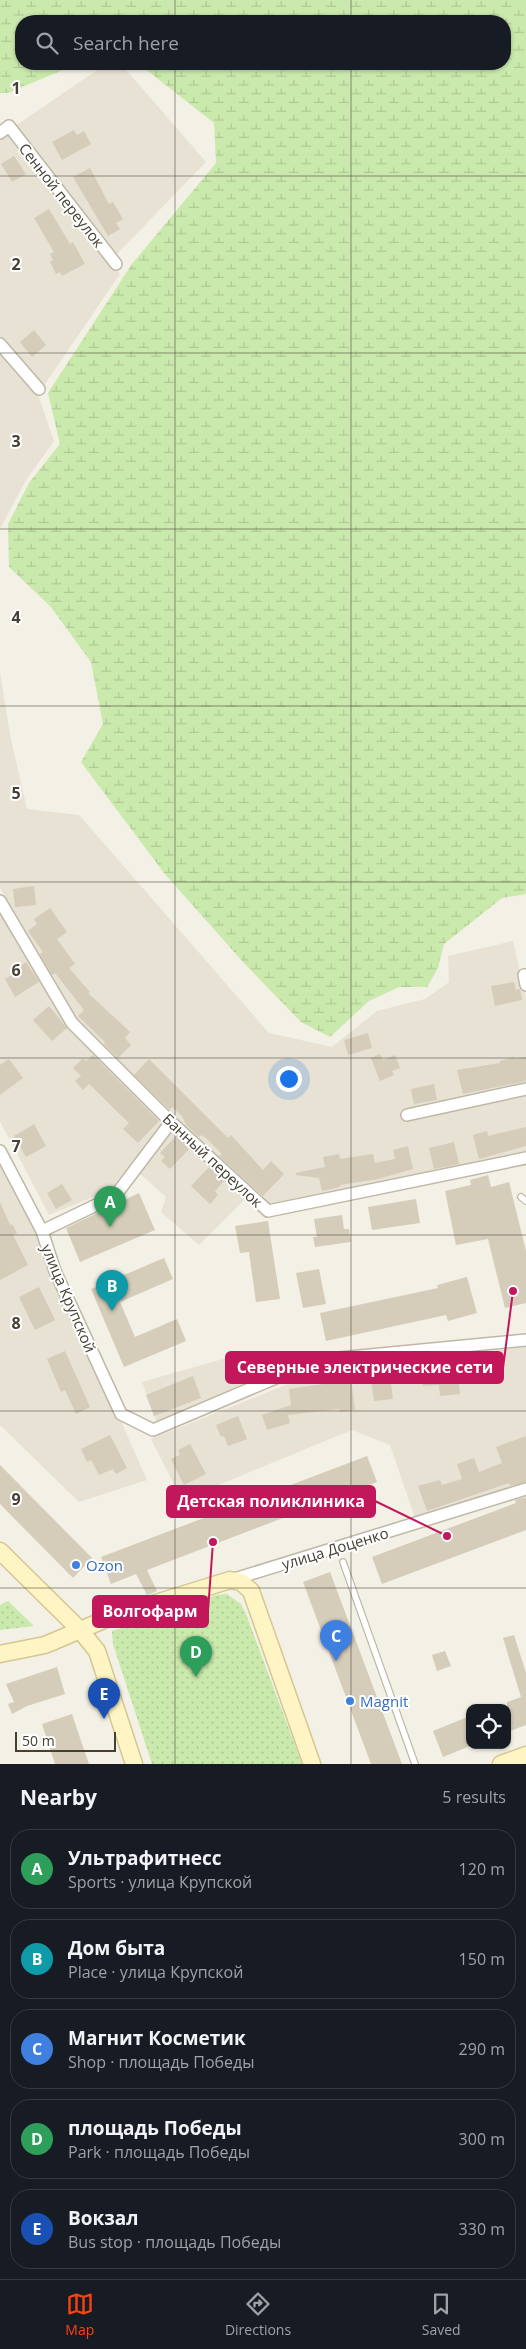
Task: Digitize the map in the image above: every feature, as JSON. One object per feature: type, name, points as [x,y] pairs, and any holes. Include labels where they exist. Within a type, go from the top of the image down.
[{"type":"main road","points":[[0,1551],[80,1630],[97,1651],[134,1764]]},
{"type":"main road","points":[[0,1654],[45,1645],[111,1617],[230,1580],[241,1582],[251,1591],[312,1764]]},
{"type":"main road","points":[[501,1764],[526,1755]]},
{"type":"street","name":"Сенной переулок","points":[[4,130],[116,264]]},
{"type":"street","points":[[0,344],[39,389]]},
{"type":"street","name":"Банный переулок","points":[[0,900],[72,1023],[171,1122],[268,1211],[526,1158]]},
{"type":"street","points":[[407,1116],[526,1089]]},
{"type":"street","points":[[42,1231],[115,1196],[171,1122]]},
{"type":"street","name":"улица Крупской","points":[[0,1151],[42,1231],[55,1271],[120,1414],[153,1430],[318,1360],[526,1340]]},
{"type":"street","name":"улица Доценко","points":[[230,1580],[526,1489]]},
{"type":"lane","points":[[521,1196],[526,1201]]},
{"type":"lane","points":[[343,1562],[415,1764]]},
{"type":"shaded area","points":[[97,70],[126,70],[206,162],[116,255],[15,126]]},
{"type":"shaded area","points":[[8,134],[120,274],[43,387],[0,337],[0,139]]},
{"type":"shaded area","points":[[0,350],[37,392],[54,441],[26,480],[0,529]]},
{"type":"shaded area","points":[[0,672],[10,735],[27,809],[79,815],[269,1033],[332,1047],[377,1011],[425,999],[449,982],[448,956],[513,941],[526,998],[526,1085],[402,1113],[403,1120],[526,1092],[526,1153],[270,1207],[73,1020],[0,888]]},
{"type":"shaded area","points":[[0,910],[69,1025],[166,1122],[110,1190],[49,1215],[0,1121]]},
{"type":"shaded area","points":[[173,1126],[246,1198],[199,1245],[161,1212],[166,1197],[136,1170]]},
{"type":"shaded area","points":[[0,1160],[37,1232],[147,1480],[79,1502],[0,1425]]},
{"type":"shaded area","points":[[526,1347],[526,1482],[415,1518],[390,1445],[352,1430],[182,1500],[151,1439],[323,1370]]},
{"type":"shaded area","points":[[251,1351],[261,1378],[157,1422],[142,1382]]},
{"type":"green space","points":[[0,0],[526,0],[526,894],[502,898],[444,944],[438,968],[427,987],[399,987],[369,1001],[330,1037],[301,1022],[243,962],[164,873],[81,762],[103,724],[91,662],[51,607],[9,567],[8,524],[29,483],[60,444],[48,393],[132,264],[216,163],[214,123],[147,70],[511,70],[511,15],[15,15],[15,70],[63,70],[8,93],[0,93]]},
{"type":"green space","points":[[227,1594],[241,1604],[246,1614],[302,1764],[152,1764],[113,1644],[112,1631],[216,1595]]},
{"type":"green space","points":[[8,1601],[34,1626],[0,1630],[0,1605]]},
{"type":"building","points":[[74,130],[77,135],[84,131],[91,144],[62,160],[52,142]]},
{"type":"building","points":[[14,156],[26,174],[12,182],[1,164]]},
{"type":"building","points":[[90,168],[109,204],[113,202],[123,219],[116,223],[120,229],[108,236],[73,177]]},
{"type":"building","points":[[49,209],[70,244],[73,242],[85,264],[62,276],[60,272],[56,274],[50,262],[53,260],[50,254],[54,252],[34,218]]},
{"type":"building","points":[[34,330],[46,345],[32,357],[20,342]]},
{"type":"building","points":[[34,886],[36,905],[15,907],[13,889]]},
{"type":"building","points":[[50,908],[67,932],[57,939],[75,964],[69,968],[90,992],[88,993],[130,1032],[125,1038],[131,1045],[118,1058],[104,1044],[105,1042],[78,1016],[84,1010],[55,973],[52,975],[40,954],[43,952],[28,931],[37,924],[34,919]]},
{"type":"building","points":[[26,962],[39,982],[15,997],[5,979],[15,973],[13,970]]},
{"type":"building","points":[[514,982],[516,990],[520,989],[522,1000],[495,1006],[491,986]]},
{"type":"building","points":[[49,1006],[67,1028],[52,1041],[33,1020]]},
{"type":"building","points":[[368,1033],[372,1048],[348,1055],[344,1040]]},
{"type":"building","points":[[380,1054],[383,1060],[395,1055],[400,1068],[392,1071],[394,1075],[380,1081],[371,1058]]},
{"type":"building","points":[[93,1055],[159,1121],[138,1143],[123,1129],[129,1123],[89,1084],[83,1090],[75,1081],[81,1076],[73,1068],[83,1058],[86,1061]]},
{"type":"building","points":[[514,1057],[515,1059],[526,1057],[526,1081],[463,1094],[457,1070],[500,1063],[500,1061]]},
{"type":"building","points":[[9,1059],[23,1078],[0,1095],[0,1065]]},
{"type":"building","points":[[149,1059],[228,1138],[231,1135],[263,1170],[271,1161],[284,1174],[263,1196],[219,1156],[222,1154],[206,1138],[201,1135],[199,1137],[186,1125],[182,1116],[172,1107],[170,1110],[134,1075]]},
{"type":"building","points":[[434,1084],[437,1100],[414,1104],[411,1089]]},
{"type":"building","points":[[34,1124],[46,1146],[26,1157],[14,1136]]},
{"type":"building","points":[[526,1127],[526,1146],[479,1159],[473,1135],[487,1131],[488,1136]]},
{"type":"building","points":[[176,1136],[189,1149],[170,1169],[161,1161],[165,1157],[160,1153]]},
{"type":"building","points":[[454,1142],[459,1164],[434,1169],[429,1148]]},
{"type":"building","points":[[408,1146],[413,1169],[378,1179],[340,1185],[340,1187],[322,1191],[319,1178],[296,1175],[296,1173],[325,1167],[323,1157],[339,1154],[340,1159],[373,1154],[375,1163],[395,1159],[393,1150]]},
{"type":"building","points":[[209,1167],[224,1181],[215,1191],[218,1195],[210,1204],[191,1186]]},
{"type":"building","points":[[488,1175],[491,1187],[509,1182],[526,1251],[526,1303],[505,1308],[488,1239],[456,1245],[445,1191],[471,1185],[470,1180]]},
{"type":"building","points":[[62,1184],[72,1200],[56,1209],[47,1193]]},
{"type":"building","points":[[139,1193],[155,1230],[80,1262],[66,1228]]},
{"type":"building","points":[[416,1199],[420,1223],[372,1230],[368,1207]]},
{"type":"building","points":[[0,1202],[10,1225],[12,1224],[17,1233],[13,1235],[28,1265],[0,1280]]},
{"type":"building","points":[[342,1215],[344,1229],[349,1229],[351,1242],[315,1247],[313,1237],[317,1237],[314,1219]]},
{"type":"building","points":[[268,1221],[280,1299],[256,1302],[249,1252],[240,1253],[235,1226]]},
{"type":"building","points":[[164,1258],[173,1279],[120,1302],[135,1337],[177,1319],[186,1341],[124,1367],[91,1289]]},
{"type":"building","points":[[319,1269],[326,1304],[303,1308],[296,1273]]},
{"type":"building","points":[[467,1277],[477,1313],[448,1321],[446,1315],[326,1341],[320,1313],[438,1288],[437,1285]]},
{"type":"building","points":[[39,1287],[55,1320],[35,1330],[19,1297]]},
{"type":"building","points":[[65,1351],[90,1407],[76,1414],[65,1390],[61,1392],[47,1359]]},
{"type":"building","points":[[457,1367],[460,1394],[440,1396],[439,1385],[423,1386],[421,1371]]},
{"type":"building","points":[[193,1376],[201,1398],[154,1416],[146,1395]]},
{"type":"building","points":[[390,1376],[393,1399],[374,1401],[371,1379]]},
{"type":"building","points":[[351,1380],[355,1410],[340,1412],[339,1409],[288,1415],[290,1423],[267,1430],[262,1415],[291,1405],[289,1389]]},
{"type":"building","points":[[238,1416],[247,1439],[228,1446],[224,1436],[221,1437],[216,1425]]},
{"type":"building","points":[[110,1435],[127,1468],[116,1474],[113,1469],[99,1475],[91,1460],[87,1462],[81,1449]]},
{"type":"building","points":[[526,1436],[526,1482],[510,1486],[509,1483],[427,1511],[418,1486],[440,1480],[442,1485],[462,1479],[457,1464],[474,1458],[479,1472],[502,1463],[496,1447]]},
{"type":"building","points":[[190,1444],[206,1474],[184,1485],[171,1459],[180,1455],[178,1450]]},
{"type":"building","points":[[367,1456],[377,1482],[147,1570],[157,1591],[150,1594],[147,1595],[136,1574],[111,1584],[101,1557]]},
{"type":"building","points":[[0,1465],[92,1558],[73,1578],[0,1504]]},
{"type":"building","points":[[526,1497],[526,1530],[382,1584],[372,1557],[516,1503],[515,1500]]},
{"type":"building","points":[[330,1572],[402,1764],[371,1764],[303,1582]]},
{"type":"building","points":[[514,1635],[526,1673],[526,1725],[511,1731],[511,1704],[507,1704],[507,1702],[521,1697],[503,1638]]},
{"type":"building","points":[[445,1651],[451,1666],[437,1671],[432,1655]]},
{"type":"building","points":[[57,1667],[65,1694],[27,1706],[12,1714],[8,1704],[14,1702],[6,1684]]},
{"type":"building","points":[[72,1714],[89,1764],[55,1764],[42,1724]]},
{"type":"building","points":[[466,1718],[466,1748],[443,1757],[433,1731]]},
{"type":"place","name":"Ультрафитнесс","points":[[110,1227]]},
{"type":"place","name":"Северные электрические сети","points":[[513,1291]]},
{"type":"place","name":"Дом быта","points":[[112,1311]]},
{"type":"place","name":"Детская поликлиника","points":[[447,1536]]},
{"type":"place","name":"Волгофарм","points":[[213,1542]]},
{"type":"place","name":"Ozon","points":[[76,1565]]},
{"type":"place","name":"Магнит Косметик","points":[[336,1661]]},
{"type":"place","name":"площадь Победы","points":[[196,1677]]},
{"type":"place","name":"Magnit","points":[[350,1701]]},
{"type":"place","name":"Вокзал","points":[[104,1719]]}]
